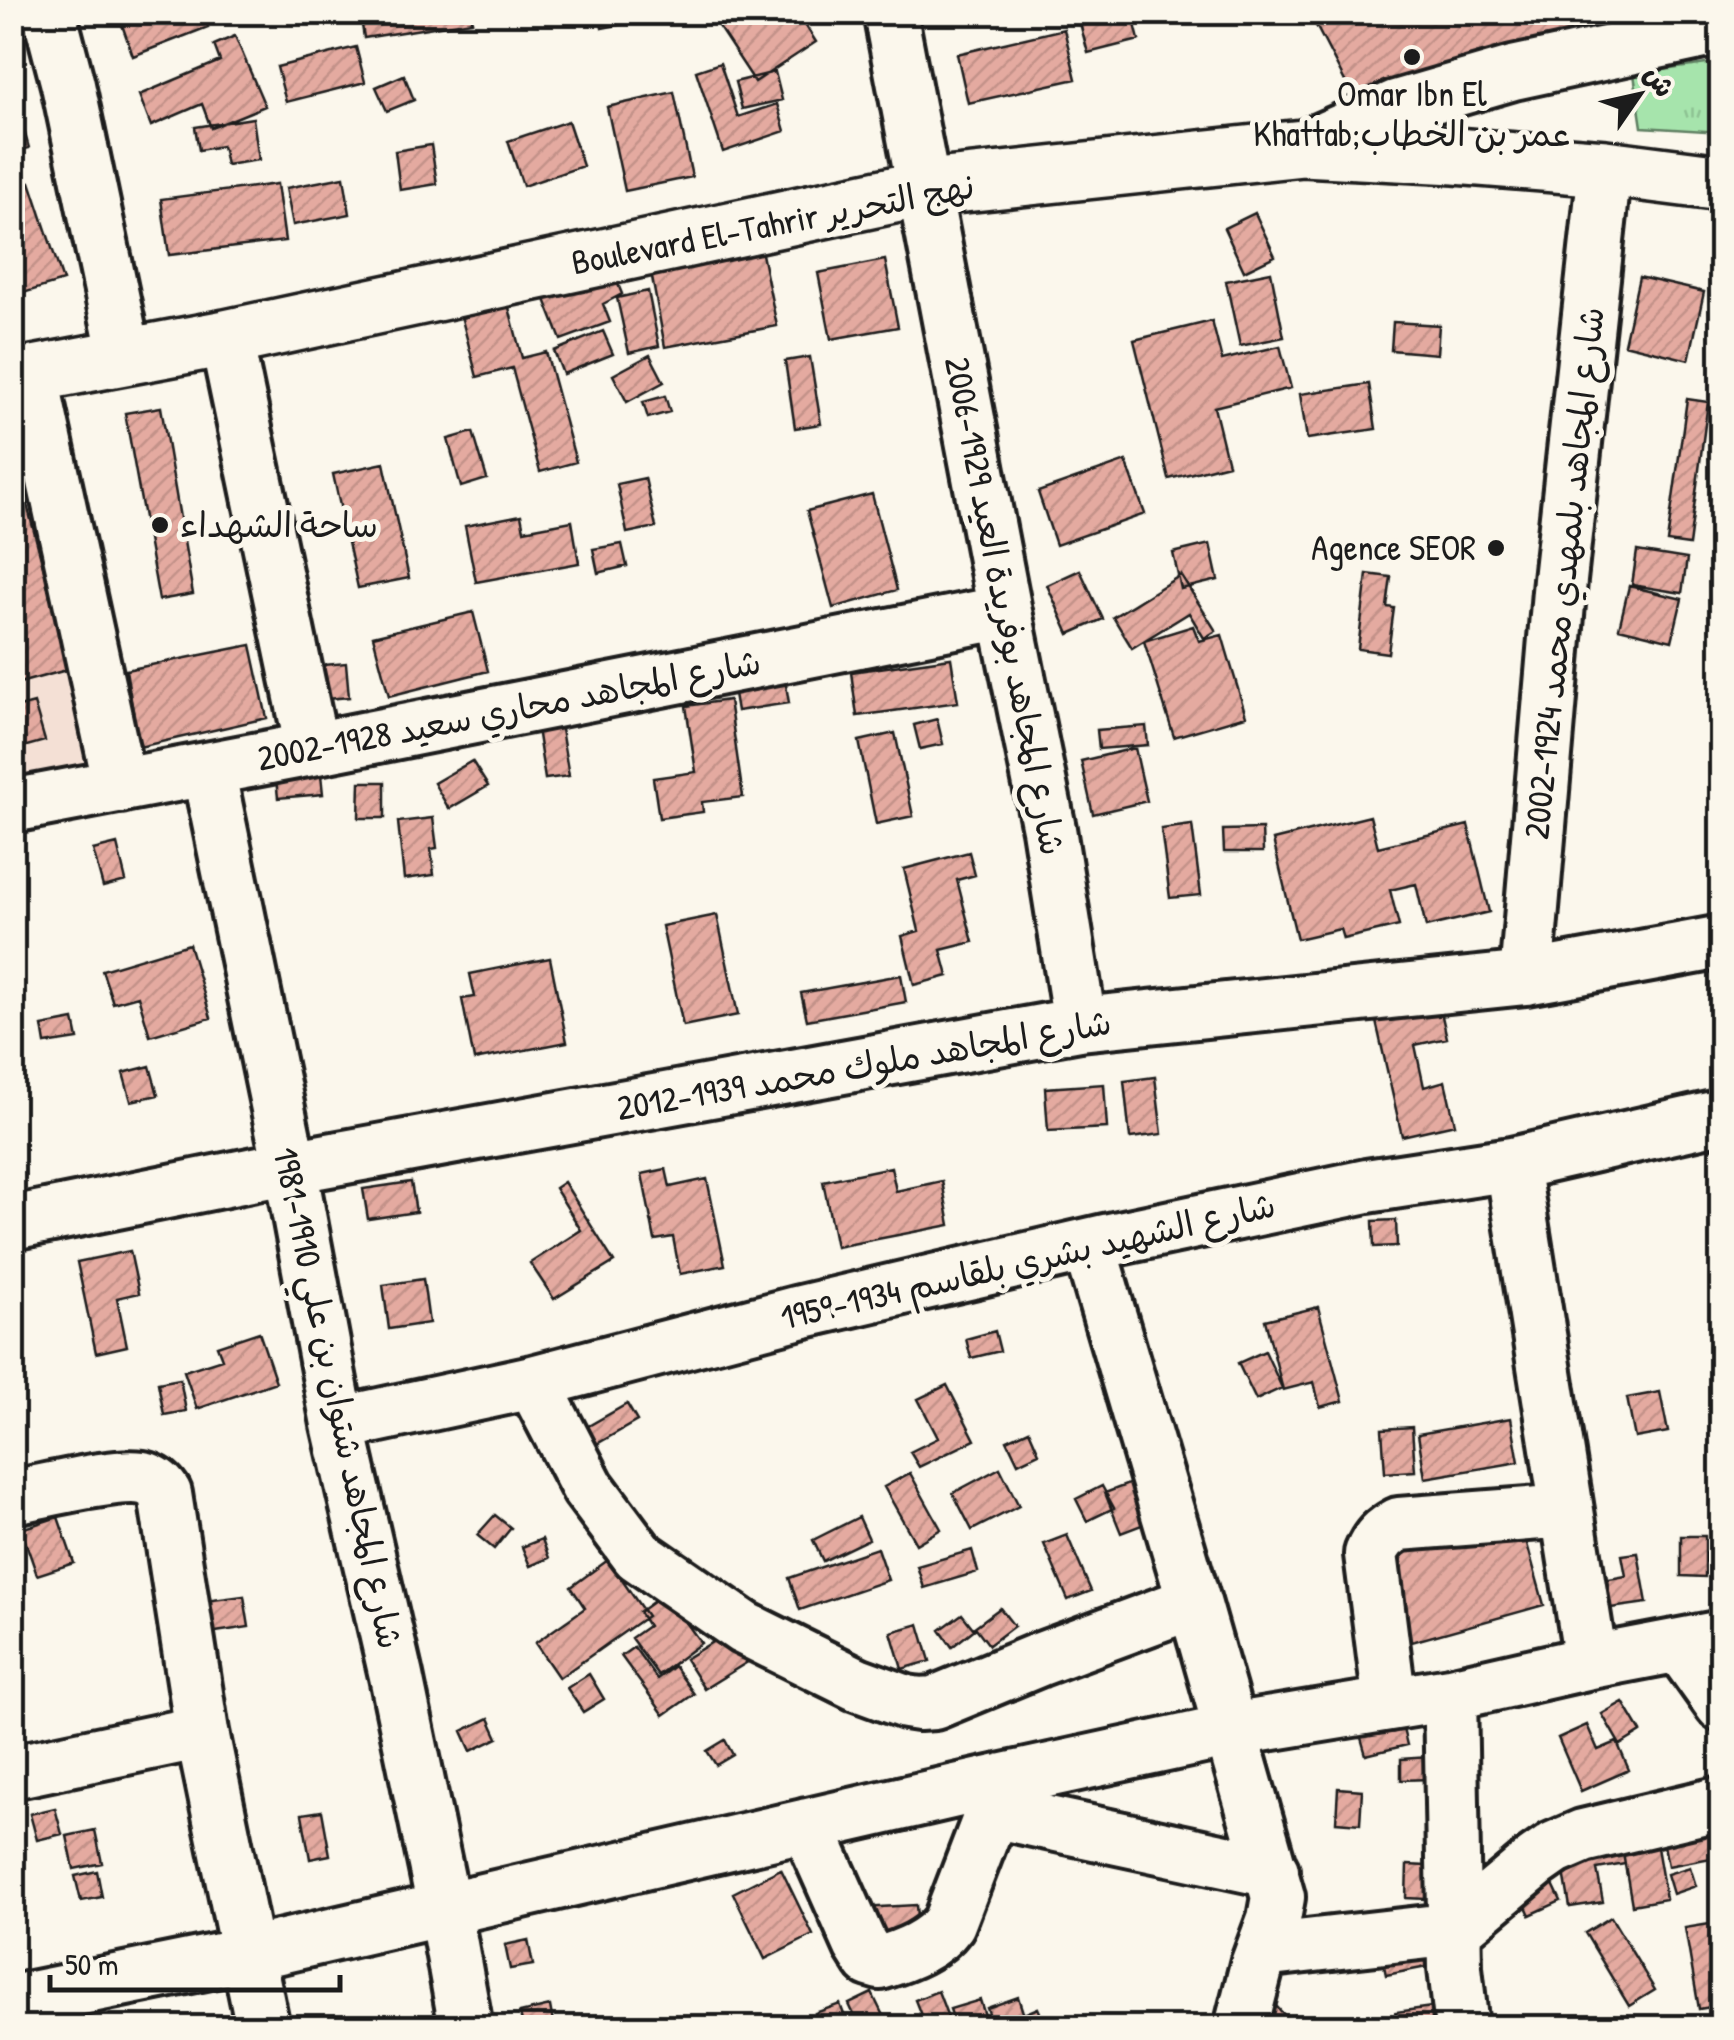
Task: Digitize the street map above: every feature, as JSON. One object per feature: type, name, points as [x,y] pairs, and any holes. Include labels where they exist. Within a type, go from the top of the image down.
[{"type":"main road","name":"Boulevard El-Tahrir نهج التحرير","points":[[22,376],[226,338],[926,188],[1303,148],[1604,168],[1722,183]]},
{"type":"street","points":[[48,12],[68,85],[124,357]]},
{"type":"street","name":"شارع المجاهد بوفريدة العيد 1929-2006","points":[[890,12],[1049,829],[1080,1024]]},
{"type":"street","points":[[1303,148],[1396,107],[1496,78],[1722,28]]},
{"type":"street","name":"شارع المجاهد بلمهدي محمد 1924-2002","points":[[1526,978],[1560,580],[1604,168]]},
{"type":"street","points":[[226,338],[312,750]]},
{"type":"street","points":[[22,376],[120,786]]},
{"type":"street","name":"شارع المجاهد محاري سعيد 1928-2002","points":[[12,806],[1005,612]]},
{"type":"street","name":"شارع المجاهد شتوان بن علي 1910-1981","points":[[208,769],[338,1424],[396,1676],[466,2028]]},
{"type":"street","name":"شارع المجاهد ملوك محمد 1939-2012","points":[[12,1223],[290,1167],[1080,1024],[1526,978],[1722,942]]},
{"type":"street","name":"شارع الشهيد بشري بلقاسم 1934-1959","points":[[338,1424],[533,1382],[796,1313],[1089,1246],[1367,1186],[1512,1164],[1722,1116]]},
{"type":"street","points":[[1512,1164],[1591,1662]]},
{"type":"street","points":[[1089,1246],[1278,1897],[1256,1965],[1242,2028]]},
{"type":"street","points":[[533,1382],[588,1488],[638,1555],[744,1628],[857,1684],[906,1702],[934,1702],[1194,1602]]},
{"type":"street","points":[[12,1497],[114,1478],[146,1479],[165,1494],[202,1732],[264,2028]]},
{"type":"street","points":[[1390,1704],[1371,1554],[1385,1531],[1399,1524],[1568,1511]]},
{"type":"street","points":[[12,2002],[249,1954],[807,1825],[998,1796],[1230,1731],[1450,1694],[1701,1642],[1722,1705]]},
{"type":"street","points":[[1450,1694],[1455,1968],[1462,2028]]},
{"type":"street","points":[[12,1772],[202,1732]]},
{"type":"street","points":[[807,1825],[860,1944],[870,1960],[880,1963],[940,1935],[949,1922],[998,1796]]},
{"type":"street","points":[[998,1796],[1272,1872]]},
{"type":"street","points":[[1262,1951],[1455,1929],[1555,1848],[1583,1836],[1722,1803]]},
{"type":"shaded area","points":[[12,422],[86,763],[13,779],[12,779]]},
{"type":"green space","points":[[1721,62],[1721,132],[1642,127],[1634,74]]},
{"type":"building","points":[[146,12],[203,12],[208,27],[133,56],[121,22]]},
{"type":"building","points":[[360,12],[470,12],[472,21],[364,38]]},
{"type":"building","points":[[599,12],[648,12],[649,19],[602,28]]},
{"type":"building","points":[[738,12],[797,12],[816,42],[755,82],[718,26]]},
{"type":"building","points":[[1077,12],[1132,12],[1139,40],[1088,53]]},
{"type":"building","name":"Omar Ibn El Khattab;عمر بن الخطاب","points":[[1309,12],[1629,12],[1631,22],[1351,93]]},
{"type":"building","points":[[1064,29],[1076,79],[968,103],[957,54]]},
{"type":"building","points":[[235,36],[265,106],[211,128],[202,104],[151,126],[139,95],[220,61],[214,45]]},
{"type":"building","points":[[356,47],[365,82],[286,102],[277,67]]},
{"type":"building","points":[[720,63],[738,117],[777,104],[785,131],[723,152],[696,71]]},
{"type":"building","points":[[775,72],[782,100],[742,109],[735,82]]},
{"type":"building","points":[[404,75],[414,100],[387,111],[376,87]]},
{"type":"building","points":[[12,88],[29,148],[12,152]]},
{"type":"building","points":[[674,92],[692,177],[625,191],[607,107]]},
{"type":"building","points":[[253,118],[259,160],[226,165],[222,146],[199,150],[195,127]]},
{"type":"building","points":[[568,121],[583,166],[523,186],[508,141]]},
{"type":"building","points":[[431,145],[437,184],[400,190],[395,151]]},
{"type":"building","points":[[344,177],[350,214],[293,225],[286,188]]},
{"type":"building","points":[[30,182],[63,281],[20,294],[17,282],[12,284],[12,187]]},
{"type":"building","points":[[277,184],[285,241],[169,255],[161,199]]},
{"type":"building","points":[[1255,213],[1275,256],[1244,271],[1224,228]]},
{"type":"building","points":[[761,249],[777,326],[665,347],[648,256]]},
{"type":"building","points":[[885,260],[898,327],[831,339],[818,273]]},
{"type":"building","points":[[609,262],[622,294],[603,304],[610,322],[561,340],[537,279]]},
{"type":"building","points":[[1271,272],[1284,337],[1240,346],[1226,281]]},
{"type":"building","points":[[1639,277],[1704,292],[1689,360],[1624,344]]},
{"type":"building","points":[[648,291],[659,346],[629,353],[617,298]]},
{"type":"building","points":[[506,296],[522,358],[546,352],[576,462],[540,472],[512,368],[477,377],[459,308]]},
{"type":"building","points":[[1212,321],[1222,360],[1280,346],[1291,388],[1214,407],[1228,464],[1169,479],[1134,340]]},
{"type":"building","points":[[1393,322],[1439,325],[1437,354],[1391,350]]},
{"type":"building","points":[[603,331],[613,354],[563,374],[554,351]]},
{"type":"building","points":[[650,355],[664,382],[627,402],[613,375]]},
{"type":"building","points":[[810,357],[821,424],[795,428],[785,361]]},
{"type":"building","points":[[1369,384],[1376,429],[1307,439],[1300,394]]},
{"type":"building","points":[[665,396],[670,412],[648,418],[643,402]]},
{"type":"building","points":[[1687,399],[1708,402],[1689,545],[1667,542]]},
{"type":"building","points":[[161,407],[193,594],[159,600],[125,413]]},
{"type":"building","points":[[473,432],[487,479],[461,487],[448,439]]},
{"type":"building","points":[[1126,461],[1145,514],[1056,545],[1038,492]]},
{"type":"building","points":[[384,463],[409,578],[358,588],[333,474]]},
{"type":"building","points":[[645,478],[656,527],[627,533],[617,484]]},
{"type":"building","points":[[872,494],[897,590],[833,608],[807,511]]},
{"type":"building","points":[[26,501],[70,669],[12,685],[12,505]]},
{"type":"building","points":[[521,515],[524,530],[572,521],[579,563],[476,582],[465,526]]},
{"type":"building","points":[[622,544],[627,566],[598,573],[593,549]]},
{"type":"building","points":[[1210,544],[1218,580],[1181,589],[1173,553]]},
{"type":"building","points":[[1637,551],[1687,559],[1682,593],[1632,585]]},
{"type":"building","points":[[1080,570],[1103,619],[1069,634],[1047,585]]},
{"type":"building","points":[[1367,574],[1391,577],[1387,607],[1394,608],[1388,653],[1358,649]]},
{"type":"building","points":[[1181,575],[1216,631],[1204,638],[1189,613],[1132,648],[1113,617]]},
{"type":"building","points":[[1629,586],[1682,599],[1672,641],[1619,628]]},
{"type":"building","points":[[473,612],[488,671],[389,696],[373,636]]},
{"type":"building","points":[[1193,626],[1199,641],[1222,635],[1246,716],[1174,737],[1144,641]]},
{"type":"building","points":[[251,645],[267,718],[139,747],[126,670]]},
{"type":"building","points":[[951,658],[958,702],[857,716],[851,672]]},
{"type":"building","points":[[346,663],[349,697],[316,700],[313,666]]},
{"type":"building","points":[[783,667],[789,703],[737,711],[731,676]]},
{"type":"building","points":[[729,700],[743,797],[702,802],[703,812],[659,818],[653,778],[696,772],[686,706]]},
{"type":"building","points":[[34,703],[45,741],[12,750],[12,709]]},
{"type":"building","points":[[558,712],[569,776],[545,779],[535,716]]},
{"type":"building","points":[[937,719],[943,744],[920,749],[914,725]]},
{"type":"building","points":[[1146,726],[1148,745],[1099,749],[1097,730]]},
{"type":"building","points":[[895,733],[913,816],[876,824],[859,741]]},
{"type":"building","points":[[1135,748],[1147,801],[1093,814],[1081,761]]},
{"type":"building","points":[[472,761],[488,786],[449,809],[434,783]]},
{"type":"building","points":[[321,775],[323,794],[278,798],[276,779]]},
{"type":"building","points":[[360,782],[385,782],[385,818],[359,818]]},
{"type":"building","points":[[1370,816],[1378,847],[1468,825],[1489,912],[1426,927],[1416,884],[1390,890],[1399,926],[1343,939],[1340,929],[1297,939],[1273,840]]},
{"type":"building","points":[[433,818],[437,848],[431,849],[434,875],[404,879],[398,822]]},
{"type":"building","points":[[1192,825],[1201,895],[1170,898],[1161,829]]},
{"type":"building","points":[[1262,829],[1263,852],[1224,852],[1223,830]]},
{"type":"building","points":[[117,844],[126,881],[103,887],[93,850]]},
{"type":"building","points":[[969,852],[975,875],[957,880],[973,942],[941,950],[948,976],[914,985],[902,936],[919,931],[904,869]]},
{"type":"building","points":[[717,915],[738,1015],[683,1026],[662,926]]},
{"type":"building","points":[[189,944],[211,1018],[150,1036],[138,996],[113,1003],[102,970]]},
{"type":"building","points":[[550,958],[567,1042],[474,1060],[462,999],[475,997],[470,974]]},
{"type":"building","points":[[901,975],[906,1002],[807,1020],[801,993]]},
{"type":"building","points":[[1434,981],[1447,1038],[1415,1045],[1424,1087],[1445,1081],[1455,1124],[1402,1136],[1370,995]]},
{"type":"building","points":[[74,1020],[78,1039],[45,1044],[42,1026]]},
{"type":"building","points":[[150,1066],[158,1095],[131,1101],[123,1073]]},
{"type":"building","points":[[1155,1077],[1162,1134],[1130,1138],[1124,1081]]},
{"type":"building","points":[[1104,1084],[1107,1128],[1048,1131],[1045,1088]]},
{"type":"building","points":[[891,1167],[896,1191],[942,1181],[950,1225],[836,1247],[823,1181]]},
{"type":"building","points":[[666,1169],[670,1187],[707,1179],[725,1265],[680,1274],[673,1237],[655,1240],[642,1174]]},
{"type":"building","points":[[411,1182],[416,1212],[368,1219],[363,1189]]},
{"type":"building","points":[[564,1182],[614,1262],[554,1299],[530,1263],[581,1230],[555,1188]]},
{"type":"building","points":[[1396,1220],[1397,1246],[1374,1247],[1373,1221]]},
{"type":"building","points":[[130,1251],[139,1293],[117,1298],[127,1346],[96,1353],[77,1262]]},
{"type":"building","points":[[423,1279],[429,1323],[389,1329],[383,1285]]},
{"type":"building","points":[[1318,1307],[1343,1401],[1320,1407],[1314,1382],[1283,1390],[1265,1320]]},
{"type":"building","points":[[995,1331],[1000,1351],[971,1358],[966,1339]]},
{"type":"building","points":[[259,1332],[276,1382],[197,1409],[184,1371],[222,1359],[217,1346]]},
{"type":"building","points":[[1265,1351],[1282,1388],[1256,1400],[1238,1363]]},
{"type":"building","points":[[180,1379],[186,1411],[164,1415],[158,1383]]},
{"type":"building","points":[[947,1385],[975,1440],[919,1467],[910,1452],[938,1438],[918,1399]]},
{"type":"building","points":[[1660,1392],[1668,1432],[1635,1438],[1627,1398]]},
{"type":"building","points":[[627,1404],[637,1421],[595,1445],[585,1428]]},
{"type":"building","points":[[1511,1418],[1519,1462],[1425,1478],[1418,1434]]},
{"type":"building","points":[[1412,1427],[1415,1471],[1385,1473],[1382,1429]]},
{"type":"building","points":[[1029,1430],[1039,1453],[1018,1463],[1007,1440]]},
{"type":"building","points":[[1000,1468],[1019,1506],[972,1530],[953,1493]]},
{"type":"building","points":[[910,1473],[941,1529],[916,1544],[884,1487]]},
{"type":"building","points":[[1144,1478],[1160,1518],[1121,1533],[1105,1493]]},
{"type":"building","points":[[1102,1486],[1114,1508],[1087,1521],[1076,1499]]},
{"type":"building","points":[[495,1515],[511,1528],[494,1549],[477,1535]]},
{"type":"building","points":[[1519,1515],[1544,1605],[1401,1645],[1375,1554]]},
{"type":"building","points":[[58,1517],[74,1563],[37,1575],[21,1529]]},
{"type":"building","points":[[859,1517],[869,1539],[823,1561],[813,1540]]},
{"type":"building","points":[[1067,1535],[1091,1591],[1068,1600],[1044,1544]]},
{"type":"building","points":[[1681,1536],[1705,1536],[1705,1577],[1681,1576]]},
{"type":"building","points":[[542,1539],[549,1558],[530,1566],[522,1547]]},
{"type":"building","points":[[877,1548],[888,1580],[800,1610],[789,1578]]},
{"type":"building","points":[[972,1550],[978,1572],[924,1588],[917,1566]]},
{"type":"building","points":[[1638,1553],[1647,1603],[1596,1610],[1592,1582],[1626,1576],[1622,1555]]},
{"type":"building","points":[[608,1560],[647,1616],[559,1678],[535,1643],[585,1608],[571,1587]]},
{"type":"building","points":[[682,1581],[699,1605],[682,1617],[701,1643],[658,1675],[631,1638],[648,1626],[639,1612]]},
{"type":"building","points":[[244,1596],[249,1627],[202,1634],[197,1602]]},
{"type":"building","points":[[1000,1608],[1014,1626],[989,1645],[976,1628],[952,1647],[940,1630],[962,1614],[973,1628]]},
{"type":"building","points":[[743,1623],[762,1653],[704,1689],[685,1659]]},
{"type":"building","points":[[919,1624],[930,1661],[902,1669],[891,1632]]},
{"type":"building","points":[[634,1647],[657,1679],[674,1666],[694,1694],[664,1715],[621,1656]]},
{"type":"building","points":[[589,1674],[604,1699],[583,1712],[567,1688]]},
{"type":"building","points":[[1623,1702],[1641,1732],[1620,1745],[1602,1714]]},
{"type":"building","points":[[489,1718],[498,1738],[471,1751],[462,1731]]},
{"type":"building","points":[[1401,1721],[1407,1745],[1366,1755],[1359,1731]]},
{"type":"building","points":[[1587,1725],[1598,1750],[1617,1742],[1629,1770],[1581,1791],[1558,1738]]},
{"type":"building","points":[[725,1740],[733,1755],[716,1765],[707,1751]]},
{"type":"building","points":[[1429,1757],[1431,1779],[1401,1780],[1401,1759]]},
{"type":"building","points":[[1338,1788],[1362,1790],[1360,1824],[1336,1822]]},
{"type":"building","points":[[1722,1801],[1722,1856],[1668,1866],[1658,1814]]},
{"type":"building","points":[[55,1808],[62,1834],[37,1840],[30,1814]]},
{"type":"building","points":[[322,1811],[330,1855],[310,1859],[302,1814]]},
{"type":"building","points":[[1619,1826],[1625,1864],[1597,1869],[1603,1902],[1570,1907],[1558,1836]]},
{"type":"building","points":[[95,1830],[102,1863],[74,1869],[67,1836]]},
{"type":"building","points":[[1654,1830],[1666,1899],[1632,1905],[1620,1836]]},
{"type":"building","points":[[12,1849],[16,1849],[24,1900],[12,1902]]},
{"type":"building","points":[[1543,1863],[1561,1901],[1530,1915],[1513,1878]]},
{"type":"building","points":[[1407,1865],[1427,1866],[1426,1899],[1406,1898]]},
{"type":"building","points":[[1690,1867],[1696,1886],[1673,1894],[1667,1874]]},
{"type":"building","points":[[781,1869],[813,1935],[765,1959],[733,1893]]},
{"type":"building","points":[[97,1871],[102,1897],[81,1901],[75,1876]]},
{"type":"building","points":[[916,1905],[919,1946],[864,1949],[861,1908]]},
{"type":"building","points":[[1611,1917],[1655,1990],[1629,2006],[1585,1933]]},
{"type":"building","points":[[1722,1922],[1722,2005],[1699,2009],[1685,1928]]},
{"type":"building","points":[[1420,1934],[1427,1967],[1386,1975],[1379,1942]]},
{"type":"building","points":[[528,1940],[533,1965],[510,1969],[505,1945]]},
{"type":"building","points":[[938,1991],[952,2028],[926,2028],[915,2000]]},
{"type":"building","points":[[872,1993],[889,2028],[860,2028],[849,2004]]},
{"type":"building","points":[[1018,1997],[1028,2028],[994,2028],[987,2008]]},
{"type":"building","points":[[1269,1998],[1296,2028],[1243,2028]]},
{"type":"building","points":[[980,2000],[989,2028],[956,2028],[950,2009]]},
{"type":"building","points":[[840,2004],[849,2028],[820,2028],[815,2013]]},
{"type":"building","points":[[550,2006],[554,2028],[523,2028],[520,2013]]},
{"type":"building","points":[[1439,2006],[1442,2028],[1398,2028],[1396,2012]]},
{"type":"building","points":[[1038,2008],[1047,2028],[1030,2028],[1024,2014]]},
{"type":"place","name":"Omar Ibn El Khattab;عمر بن الخطاب","points":[[1412,57]]},
{"type":"place","name":"ساحة الشهداء","points":[[160,525]]},
{"type":"place","name":"Agence SEOR","points":[[1496,548]]}]
